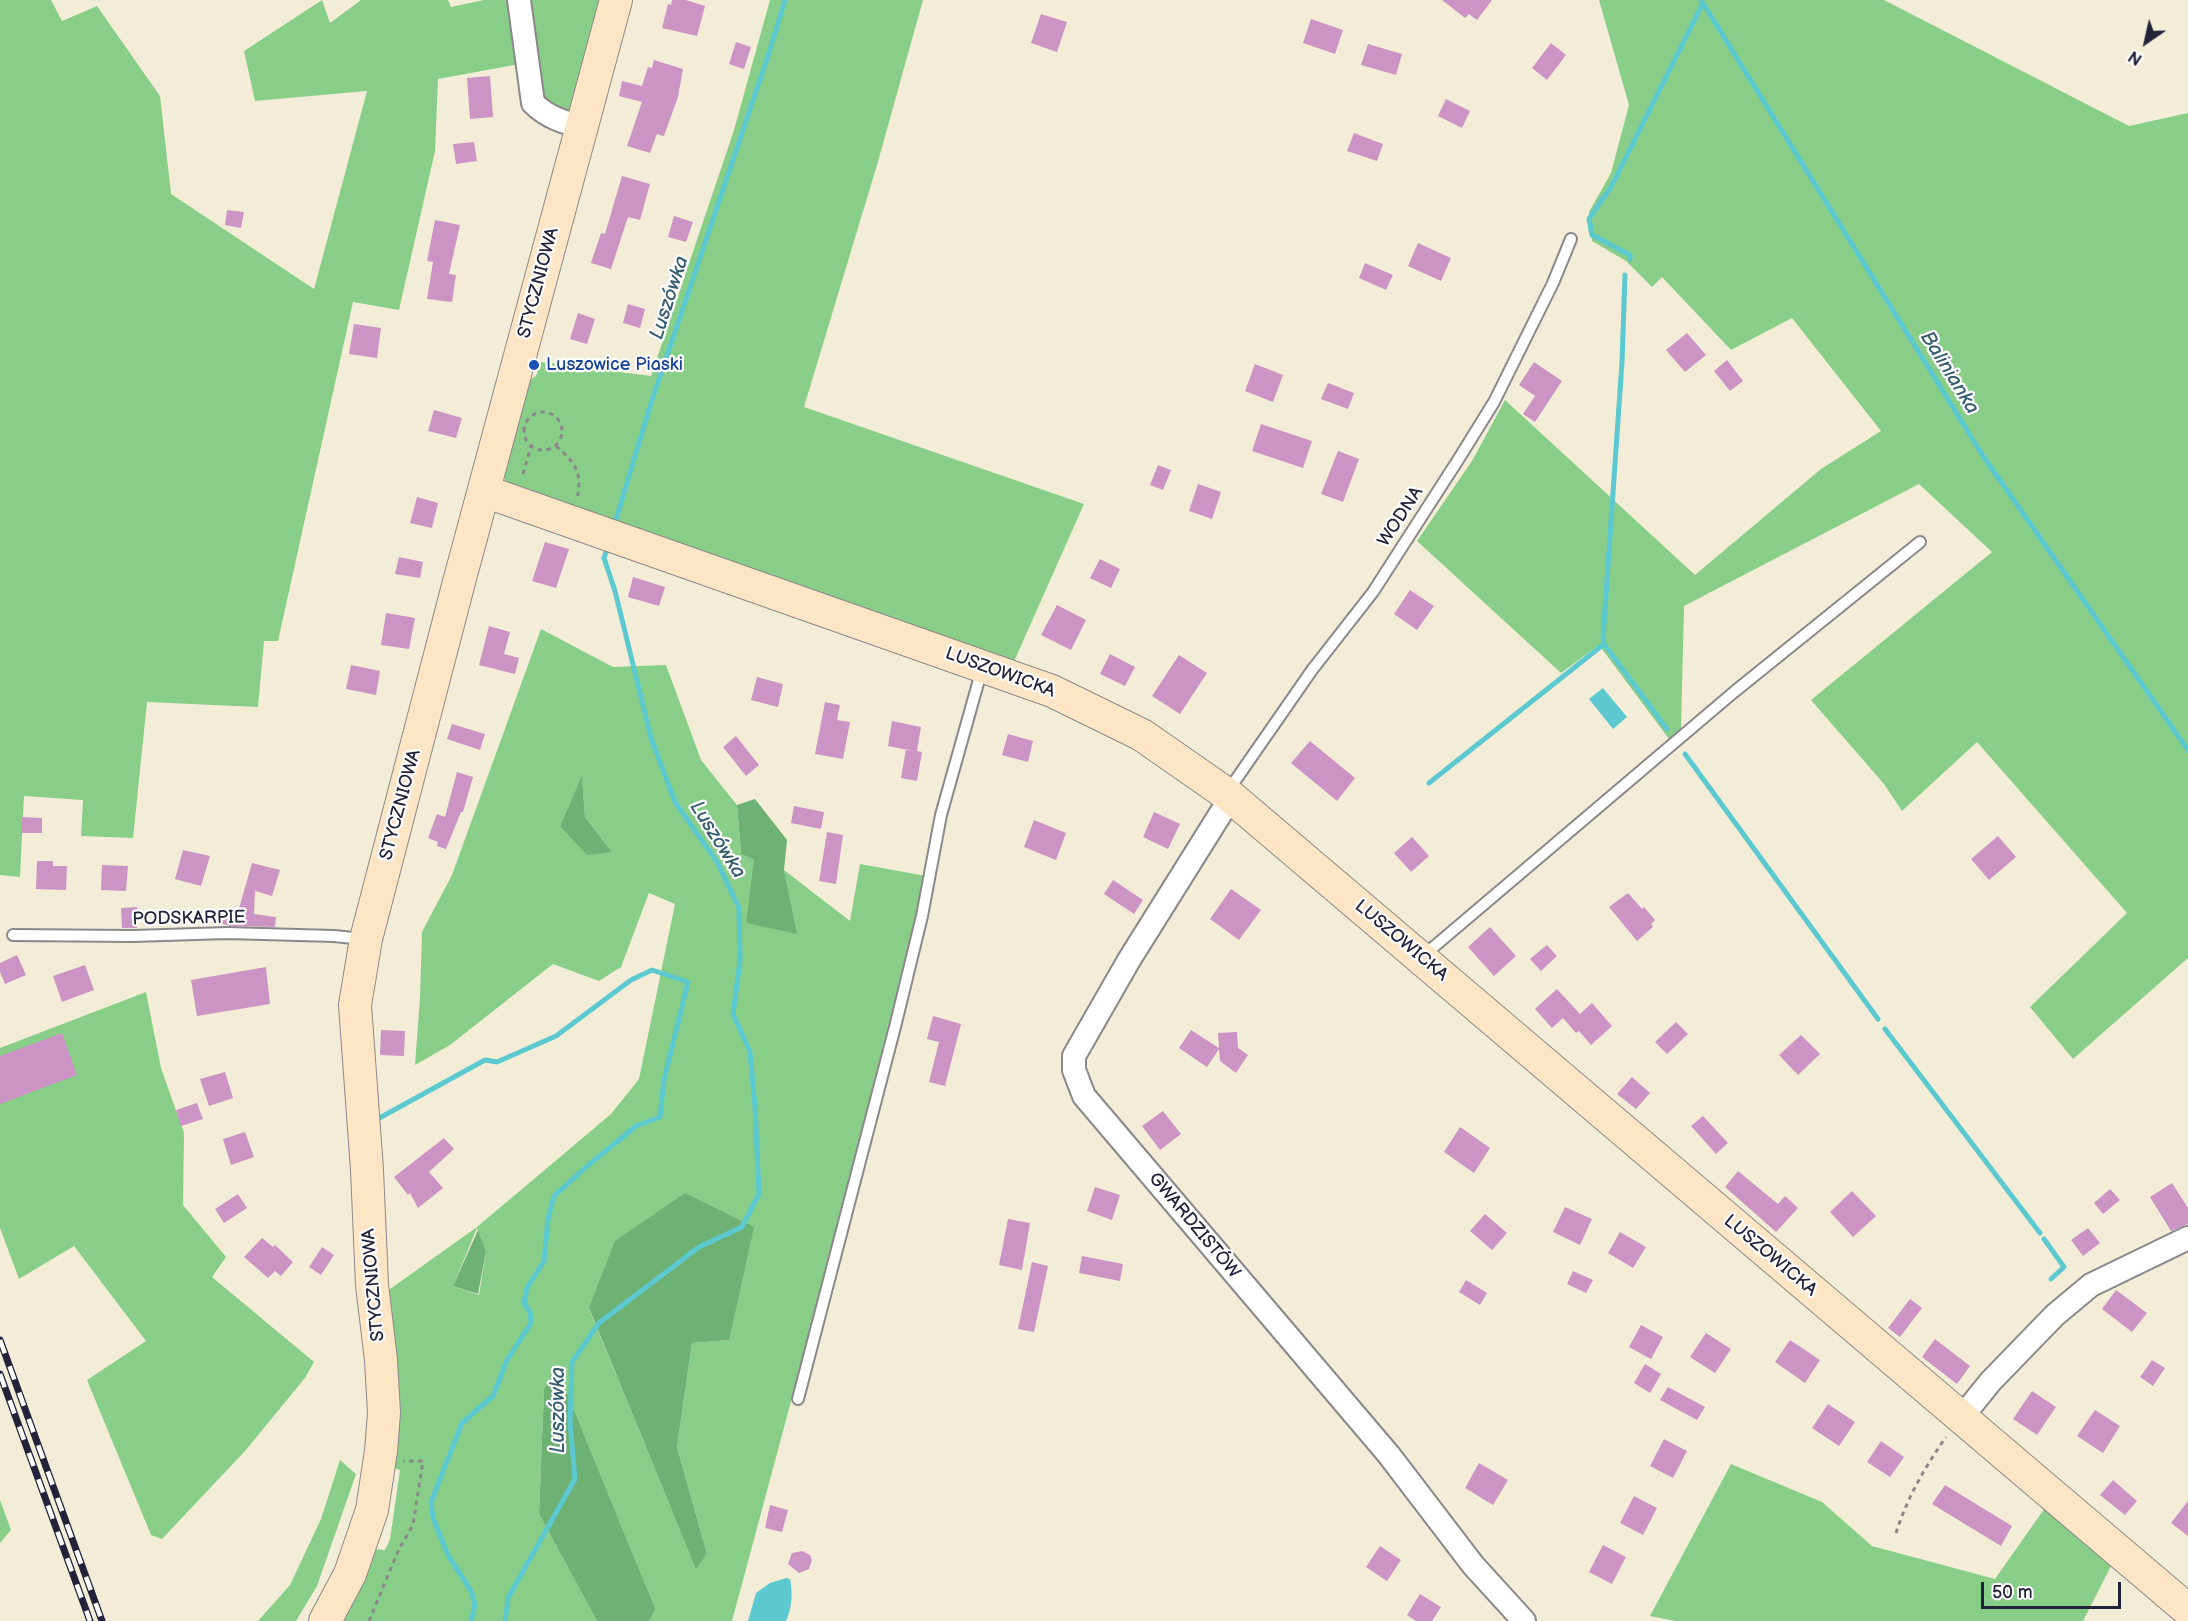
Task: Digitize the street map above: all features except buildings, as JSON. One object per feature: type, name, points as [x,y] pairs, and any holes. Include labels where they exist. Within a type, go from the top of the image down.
[{"type":"street","points":[[519,0],[533,103],[542,112],[555,119],[582,127]]},
{"type":"street","name":"STYCZNIOWA","points":[[325,1621],[350,1574],[372,1510],[384,1413],[371,1267],[367,1170],[354,1005],[366,939],[616,0]]},
{"type":"street","name":"LUSZOWICKA","points":[[484,490],[1052,691],[1142,735],[1228,795],[2188,1610]]},
{"type":"street","name":"GWARDZISTÓW","points":[[1228,795],[1074,1056],[1077,1082],[1084,1096],[1389,1455],[1473,1565],[1524,1621]]},
{"type":"street","points":[[1961,1418],[1991,1381],[2055,1316],[2091,1285],[2188,1238]]},
{"type":"lane","name":"WODNA","points":[[1228,795],[1312,670],[1373,592],[1494,402],[1553,283],[1571,239]]},
{"type":"lane","points":[[1421,958],[1734,692],[1920,542]]},
{"type":"lane","points":[[798,1399],[896,1023],[922,916],[941,815],[983,666]]},
{"type":"lane","name":"PODSKARPIE","points":[[13,935],[133,936],[227,933],[366,939]]},
{"type":"path","points":[[538,412],[551,414],[560,423],[561,436],[555,445],[543,450],[531,447],[523,430],[527,419],[538,412]]},
{"type":"path","points":[[555,445],[574,464],[580,481],[578,497],[569,520]]},
{"type":"path","points":[[523,474],[531,447]]},
{"type":"path","points":[[1896,1533],[1903,1510],[1924,1469],[1961,1418]]},
{"type":"path","points":[[369,1621],[399,1548],[413,1525],[423,1461]]},
{"type":"green space","points":[[0,0],[51,0],[62,21],[97,6],[160,96],[171,194],[314,289],[367,91],[255,101],[244,51],[322,0],[330,23],[361,0],[448,0],[451,7],[484,0],[601,0],[572,114],[543,100],[536,61],[438,79],[435,151],[399,310],[353,302],[278,641],[264,641],[258,707],[147,702],[133,838],[81,836],[83,800],[24,796],[20,877],[0,875]]},
{"type":"green space","points":[[770,0],[923,0],[877,165],[804,407],[1084,504],[1012,666],[518,490],[506,482],[502,473],[528,381],[536,376],[541,362],[651,376],[734,130]]},
{"type":"green space","points":[[1599,0],[1884,0],[2129,126],[2188,113],[2188,958],[2073,1059],[2030,1007],[2127,913],[1977,742],[1902,811],[1884,784],[1811,700],[1992,552],[1919,484],[1684,606],[1681,729],[1669,739],[1599,645],[1561,673],[1417,541],[1472,461],[1505,400],[1695,575],[1821,469],[1881,431],[1792,318],[1731,350],[1662,277],[1652,287],[1626,261],[1592,241],[1589,212],[1611,173],[1629,105]]},
{"type":"green space","points":[[541,629],[613,667],[666,665],[701,760],[737,805],[741,854],[754,860],[796,933],[784,870],[850,921],[860,864],[926,876],[829,1260],[732,1621],[649,1621],[654,1609],[544,1390],[539,1514],[597,1621],[339,1621],[372,1549],[385,1550],[390,1539],[400,1470],[391,1467],[383,1294],[477,1227],[611,1114],[639,1079],[675,904],[649,893],[621,967],[599,981],[553,964],[450,1045],[415,1065],[422,932],[452,875]],"holes":[[[582,778],[585,817],[612,852],[560,826]],[[477,1228],[486,1251],[479,1295],[453,1286]],[[589,1309],[729,1340],[692,1343],[677,1447],[707,1554],[696,1568]]]},
{"type":"green space","points":[[582,776],[585,817],[612,852],[587,855],[560,826]]},
{"type":"green space","points":[[755,799],[787,840],[784,870],[797,934],[746,923],[754,860],[741,854],[737,805]]},
{"type":"green space","points":[[146,992],[161,1068],[184,1133],[183,1205],[226,1257],[212,1277],[314,1362],[305,1378],[245,1451],[162,1539],[151,1535],[87,1380],[146,1341],[74,1246],[19,1279],[0,1228],[0,1048]]},
{"type":"green space","points":[[685,1193],[754,1227],[729,1340],[692,1343],[677,1447],[707,1554],[696,1569],[589,1308],[615,1241]]},
{"type":"green space","points":[[478,1230],[486,1251],[478,1294],[453,1286]]},
{"type":"green space","points":[[556,1367],[655,1609],[649,1621],[597,1621],[539,1514],[544,1390]]},
{"type":"green space","points":[[340,1460],[356,1474],[317,1586],[296,1621],[258,1621],[290,1585],[321,1519]]},
{"type":"green space","points":[[1731,1464],[1822,1502],[1872,1546],[1995,1579],[2047,1505],[2112,1564],[2083,1621],[1676,1621],[1650,1616]]},
{"type":"green space","points":[[0,1500],[11,1530],[0,1543]]},
{"type":"water","points":[[1603,688],[1627,717],[1613,729],[1589,699]]},
{"type":"water","points":[[790,1579],[792,1595],[786,1621],[748,1621],[756,1593],[770,1583]]},
{"type":"waterway","name":"Luszówka","points":[[614,526],[651,403],[785,0]]},
{"type":"waterway","name":"Balinianka","points":[[1701,0],[1983,456],[2188,750]]},
{"type":"waterway","points":[[1630,259],[1630,255],[1592,235],[1589,219],[1611,187],[1703,3]]},
{"type":"waterway","points":[[1625,275],[1622,362],[1603,638],[1604,644],[1667,729]]},
{"type":"waterway","name":"Luszówka","points":[[505,1621],[508,1598],[575,1479],[570,1422],[572,1362],[599,1323],[699,1247],[742,1227],[759,1194],[750,1052],[733,1014],[740,961],[739,908],[717,862],[675,802],[651,738],[615,591],[604,558],[608,546]]},
{"type":"waterway","points":[[1429,783],[1604,644]]},
{"type":"waterway","points":[[1685,754],[1878,1019]]},
{"type":"waterway","points":[[374,1121],[485,1060],[497,1062],[556,1036],[631,980],[652,970],[688,982],[664,1080],[660,1117],[636,1126],[554,1196],[548,1219],[544,1261],[527,1288],[524,1303],[530,1312],[531,1323],[507,1360],[493,1396],[462,1423],[431,1502],[433,1518],[448,1555],[471,1591],[475,1605],[471,1621]]},
{"type":"waterway","points":[[1885,1029],[2040,1233]]},
{"type":"waterway","points":[[2044,1239],[2064,1267],[2051,1279]]},
{"type":"railway","points":[[0,1340],[102,1621]]},
{"type":"railway","points":[[0,1374],[90,1621]]},
{"type":"place","name":"Luszowice Piaski","points":[[534,365]]}]
